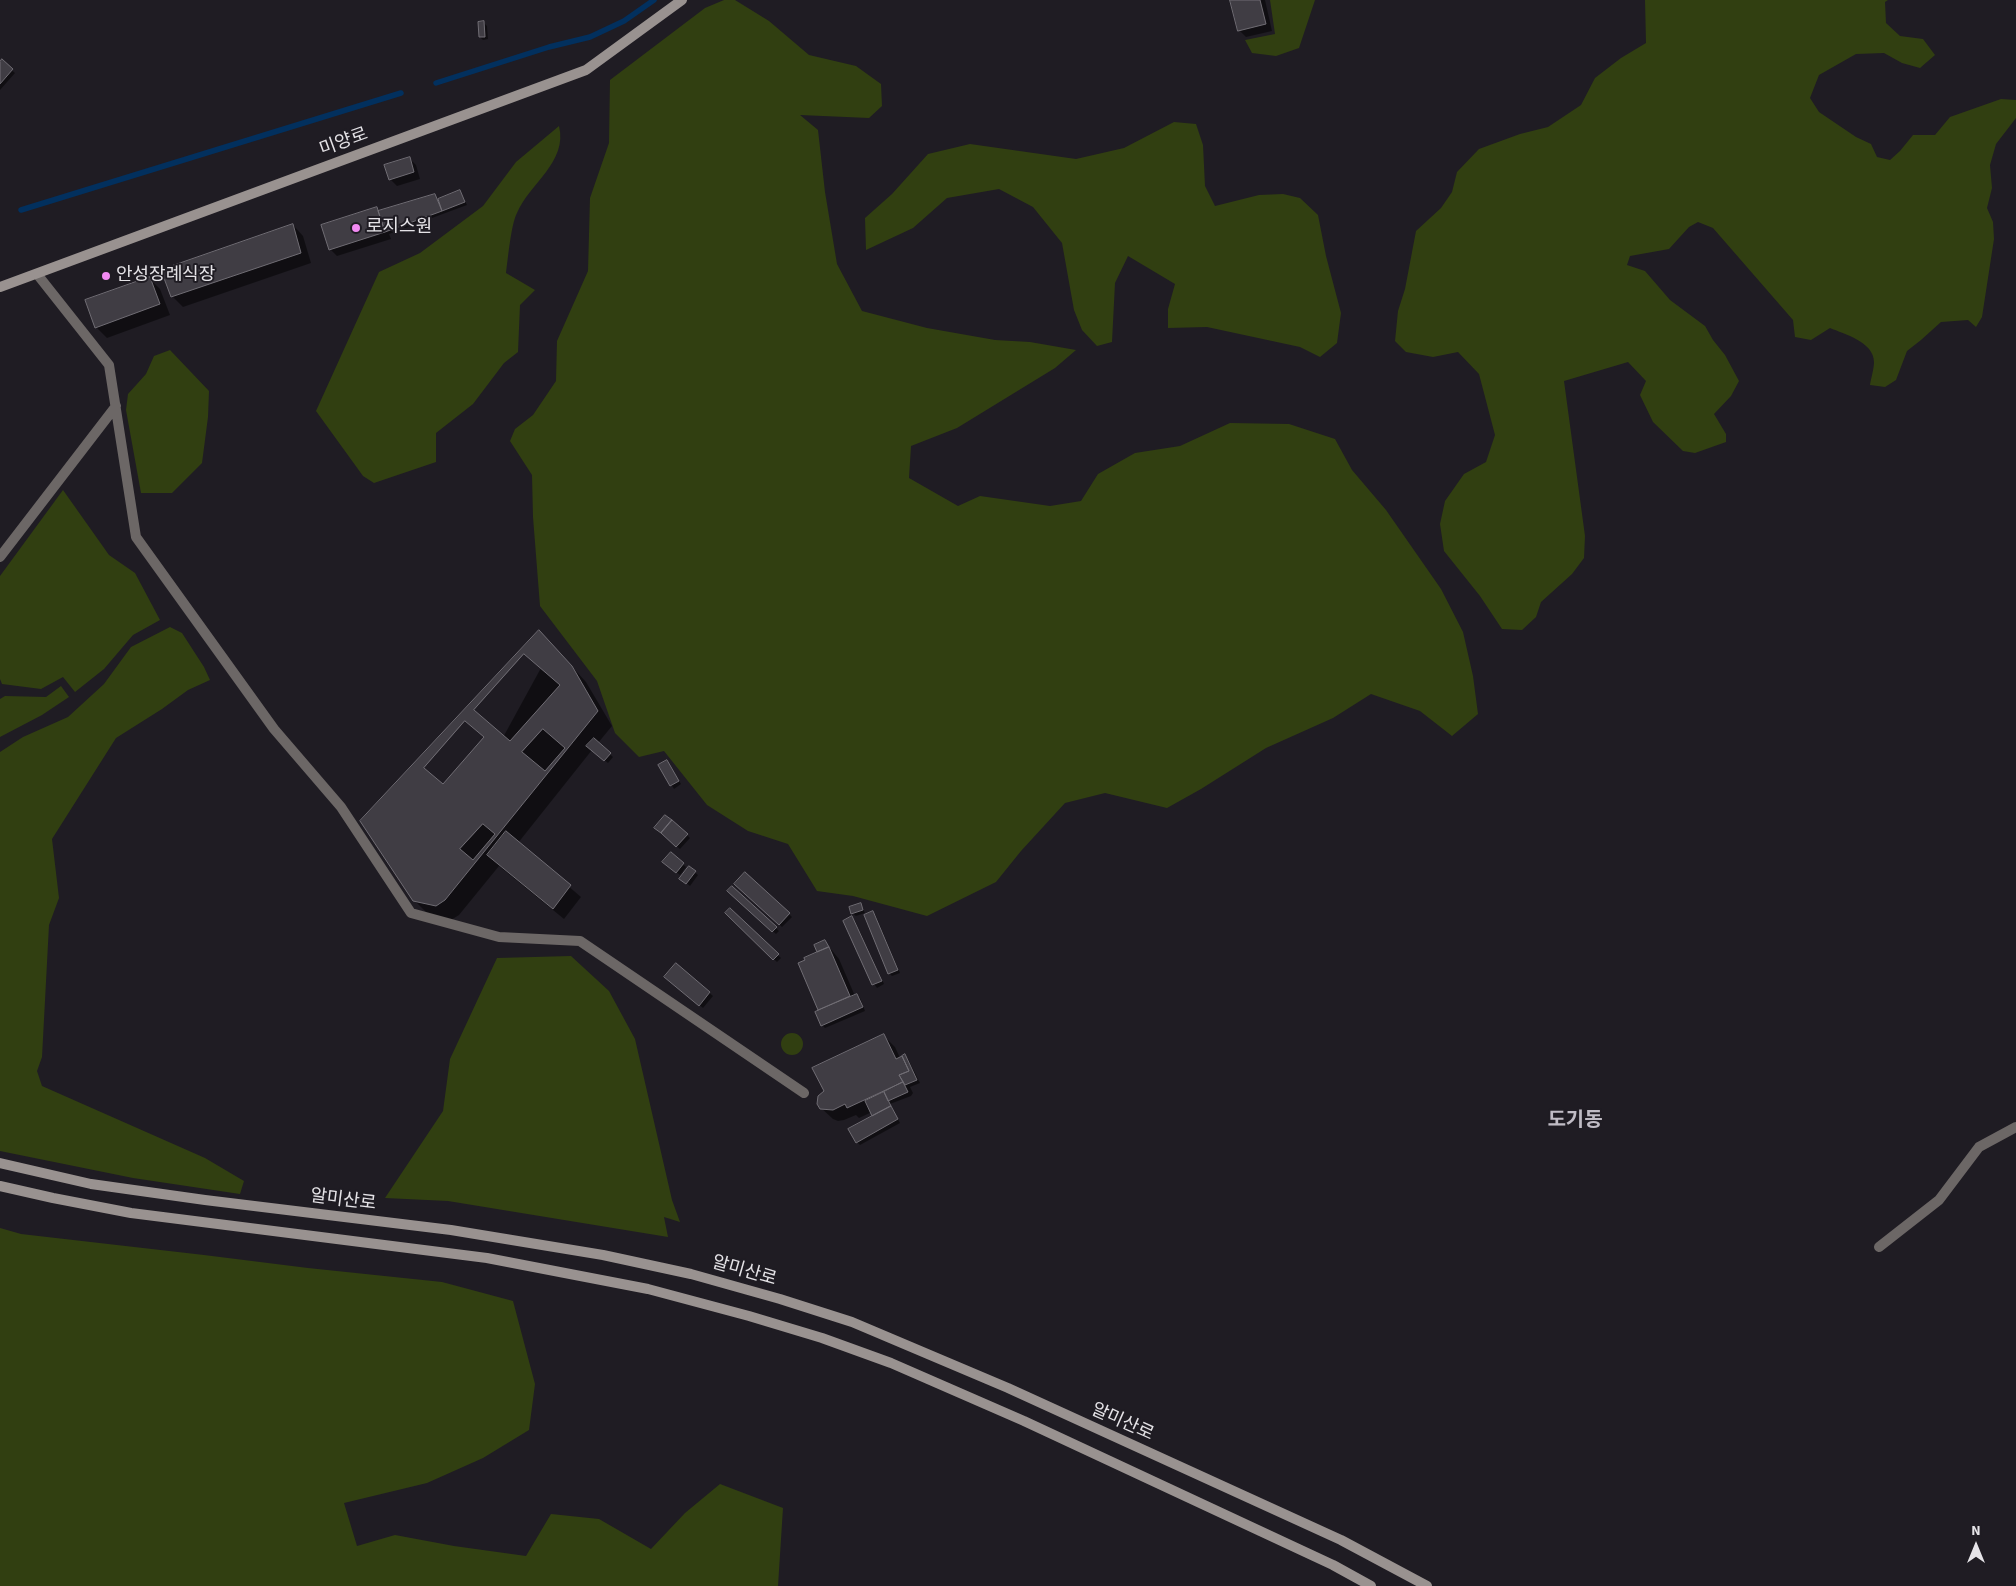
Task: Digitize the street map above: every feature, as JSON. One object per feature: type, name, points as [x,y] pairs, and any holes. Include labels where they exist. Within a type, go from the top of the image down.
[{"type":"main road","name":"미양로","points":[[0,287],[586,70],[682,0]]},
{"type":"main road","name":"알미산로","points":[[0,1163],[91,1184],[214,1202],[451,1230],[603,1255],[691,1274],[780,1299],[852,1322],[1008,1388],[1341,1540],[1427,1586]]},
{"type":"main road","points":[[0,1186],[131,1213],[487,1258],[648,1290],[749,1316],[822,1338],[908,1371],[1041,1429],[1333,1565],[1370,1586]]},
{"type":"street","points":[[37,274],[110,364],[136,537],[274,730],[341,807],[411,912],[499,937],[580,941],[804,1093]]},
{"type":"street","points":[[0,557],[116,406]]},
{"type":"street","points":[[1880,1247],[1938,1200],[1979,1147],[2016,1127]]},
{"type":"green space","points":[[724,0],[735,0],[769,21],[809,55],[856,66],[881,84],[882,106],[869,118],[800,115],[818,130],[825,192],[837,264],[862,311],[927,328],[995,340],[1030,342],[1076,350],[1055,368],[957,428],[911,446],[909,478],[958,506],[980,496],[1050,506],[1081,501],[1098,474],[1135,453],[1180,446],[1230,423],[1289,424],[1335,439],[1352,470],[1386,510],[1441,589],[1463,632],[1473,676],[1478,714],[1452,736],[1420,711],[1371,694],[1333,718],[1266,748],[1167,808],[1105,793],[1065,803],[1021,851],[996,882],[927,916],[853,896],[817,891],[788,844],[748,831],[707,805],[664,751],[639,757],[615,733],[597,681],[540,606],[533,517],[532,475],[510,441],[515,429],[533,415],[556,381],[557,341],[588,271],[590,198],[609,143],[610,80],[705,8]]},
{"type":"green space","points":[[1270,0],[1315,0],[1299,48],[1276,56],[1252,53],[1245,40],[1275,34]]},
{"type":"green space","points":[[1645,0],[1888,0],[1885,2],[1886,23],[1900,36],[1923,39],[1935,55],[1920,68],[1902,63],[1884,53],[1856,54],[1819,75],[1810,98],[1819,112],[1856,137],[1871,144],[1877,157],[1890,160],[1913,135],[1935,135],[1950,117],[2001,99],[2016,100],[2016,118],[1996,144],[1990,165],[1992,188],[1987,208],[1993,222],[1994,239],[1982,317],[1976,327],[1968,320],[1941,322],[1907,351],[1896,380],[1885,387],[1870,385],[1874,368],[1873,355],[1864,344],[1830,328],[1811,340],[1795,337],[1793,320],[1713,228],[1698,222],[1689,227],[1669,249],[1630,256],[1627,265],[1645,271],[1670,300],[1705,326],[1725,355],[1739,381],[1731,396],[1714,414],[1726,434],[1726,442],[1695,453],[1683,451],[1653,422],[1640,395],[1646,381],[1628,362],[1564,381],[1585,536],[1584,558],[1572,574],[1541,602],[1536,617],[1522,630],[1502,629],[1480,596],[1444,551],[1440,524],[1445,501],[1464,474],[1486,462],[1495,435],[1479,374],[1458,352],[1433,357],[1406,352],[1395,341],[1398,311],[1405,289],[1416,231],[1441,208],[1452,192],[1457,172],[1479,149],[1520,134],[1548,127],[1581,105],[1595,78],[1621,58],[1646,43]]},
{"type":"green space","points":[[1174,122],[1196,124],[1203,145],[1205,186],[1215,206],[1259,195],[1283,194],[1300,198],[1318,215],[1326,256],[1341,313],[1337,343],[1320,357],[1300,347],[1207,327],[1168,328],[1168,309],[1175,284],[1128,256],[1115,283],[1112,342],[1097,346],[1082,330],[1074,310],[1062,243],[1033,207],[999,189],[947,198],[913,228],[866,250],[865,218],[892,194],[928,154],[970,144],[1076,159],[1124,148]]},
{"type":"green space","points":[[559,126],[560,139],[558,151],[553,162],[523,202],[515,218],[511,233],[506,273],[535,290],[520,305],[518,352],[504,363],[473,404],[436,433],[436,462],[374,483],[363,476],[316,411],[379,272],[420,253],[483,206],[516,162]]},
{"type":"green space","points":[[170,350],[209,391],[208,417],[202,463],[172,493],[141,493],[126,410],[128,394],[146,374],[154,356]]},
{"type":"green space","points":[[63,490],[109,555],[135,573],[160,620],[133,635],[104,669],[75,692],[63,677],[41,689],[2,684],[0,679],[0,576]]},
{"type":"green space","points":[[170,627],[182,633],[210,680],[188,690],[116,738],[52,839],[59,898],[49,925],[42,1057],[37,1071],[42,1086],[205,1158],[244,1181],[240,1194],[133,1178],[0,1151],[0,752],[23,737],[68,717],[104,684],[131,647]]},
{"type":"green space","points":[[61,686],[69,697],[42,715],[0,737],[0,699],[5,696],[46,697]]},
{"type":"green space","points":[[571,956],[609,991],[635,1039],[672,1200],[680,1222],[664,1217],[668,1237],[448,1201],[385,1198],[443,1111],[450,1059],[497,958]]},
{"type":"green space","points":[[792,1033],[800,1036],[803,1044],[800,1052],[792,1055],[784,1052],[781,1044],[784,1036]]},
{"type":"green space","points":[[0,1228],[21,1234],[442,1282],[513,1301],[535,1384],[529,1430],[483,1458],[427,1483],[344,1503],[357,1546],[395,1535],[454,1546],[526,1556],[551,1514],[599,1519],[651,1549],[685,1513],[720,1484],[783,1508],[778,1586],[0,1586]]},
{"type":"building","points":[[1230,0],[1260,0],[1266,24],[1238,31]]},
{"type":"building","points":[[484,21],[485,37],[479,37],[478,22]]},
{"type":"building","points":[[2,59],[13,69],[0,84],[0,62]]},
{"type":"building","points":[[410,157],[414,172],[389,180],[384,165]]},
{"type":"building","points":[[460,190],[465,202],[442,211],[438,199]]},
{"type":"building","points":[[435,194],[442,211],[385,232],[378,211]]},
{"type":"building","points":[[377,207],[385,232],[329,250],[321,225]]},
{"type":"building","points":[[293,224],[301,253],[171,297],[161,270]]},
{"type":"building","points":[[150,277],[160,304],[95,328],[85,300]]},
{"type":"building","points":[[539,630],[572,666],[598,711],[445,900],[436,906],[413,901],[360,821]]},
{"type":"building","points":[[524,654],[560,685],[510,741],[474,710]]},
{"type":"building","points":[[465,721],[484,737],[443,784],[424,768]]},
{"type":"building","points":[[543,729],[565,748],[545,771],[522,752]]},
{"type":"building","points":[[594,738],[611,753],[604,761],[586,746]]},
{"type":"building","points":[[667,760],[679,781],[670,786],[658,765]]},
{"type":"building","points":[[665,815],[672,820],[661,833],[654,828]]},
{"type":"building","points":[[672,820],[688,834],[676,847],[661,833]]},
{"type":"building","points":[[483,824],[495,834],[473,860],[460,849]]},
{"type":"building","points":[[506,831],[571,885],[553,909],[487,855]]},
{"type":"building","points":[[671,852],[684,863],[676,873],[662,862]]},
{"type":"building","points":[[689,866],[696,871],[686,884],[679,879]]},
{"type":"building","points":[[745,872],[790,913],[779,925],[734,884]]},
{"type":"building","points":[[732,886],[777,927],[772,932],[727,891]]},
{"type":"building","points":[[861,903],[863,910],[851,914],[849,907]]},
{"type":"building","points":[[730,908],[779,954],[773,960],[725,913]]},
{"type":"building","points":[[873,911],[898,970],[888,974],[864,915]]},
{"type":"building","points":[[852,916],[882,981],[872,985],[843,921]]},
{"type":"building","points":[[825,940],[829,947],[817,952],[814,945]]},
{"type":"building","points":[[829,947],[850,996],[818,1010],[798,963],[805,960],[804,958]]},
{"type":"building","points":[[676,963],[710,992],[699,1006],[664,977]]},
{"type":"building","points":[[857,994],[863,1007],[821,1026],[815,1012]]},
{"type":"building","points":[[884,1034],[896,1059],[902,1056],[909,1071],[899,1075],[903,1082],[847,1108],[845,1104],[833,1110],[820,1109],[817,1104],[818,1096],[824,1091],[812,1068]]},
{"type":"building","points":[[905,1054],[917,1080],[905,1085],[899,1075],[909,1071],[902,1056]]},
{"type":"building","points":[[903,1082],[908,1092],[888,1101],[884,1092]]},
{"type":"building","points":[[884,1092],[891,1106],[872,1116],[865,1101]]},
{"type":"building","points":[[891,1106],[898,1119],[856,1143],[848,1129]]},
{"type":"waterway","points":[[436,83],[549,47],[590,37],[624,21],[654,0]]},
{"type":"waterway","points":[[21,210],[401,93]]},
{"type":"place","name":"로지스원","points":[[356,228]]},
{"type":"place","name":"안성장례식장","points":[[106,276]]},
{"type":"district","name":"도기동","points":[[1575,1122]]}]
